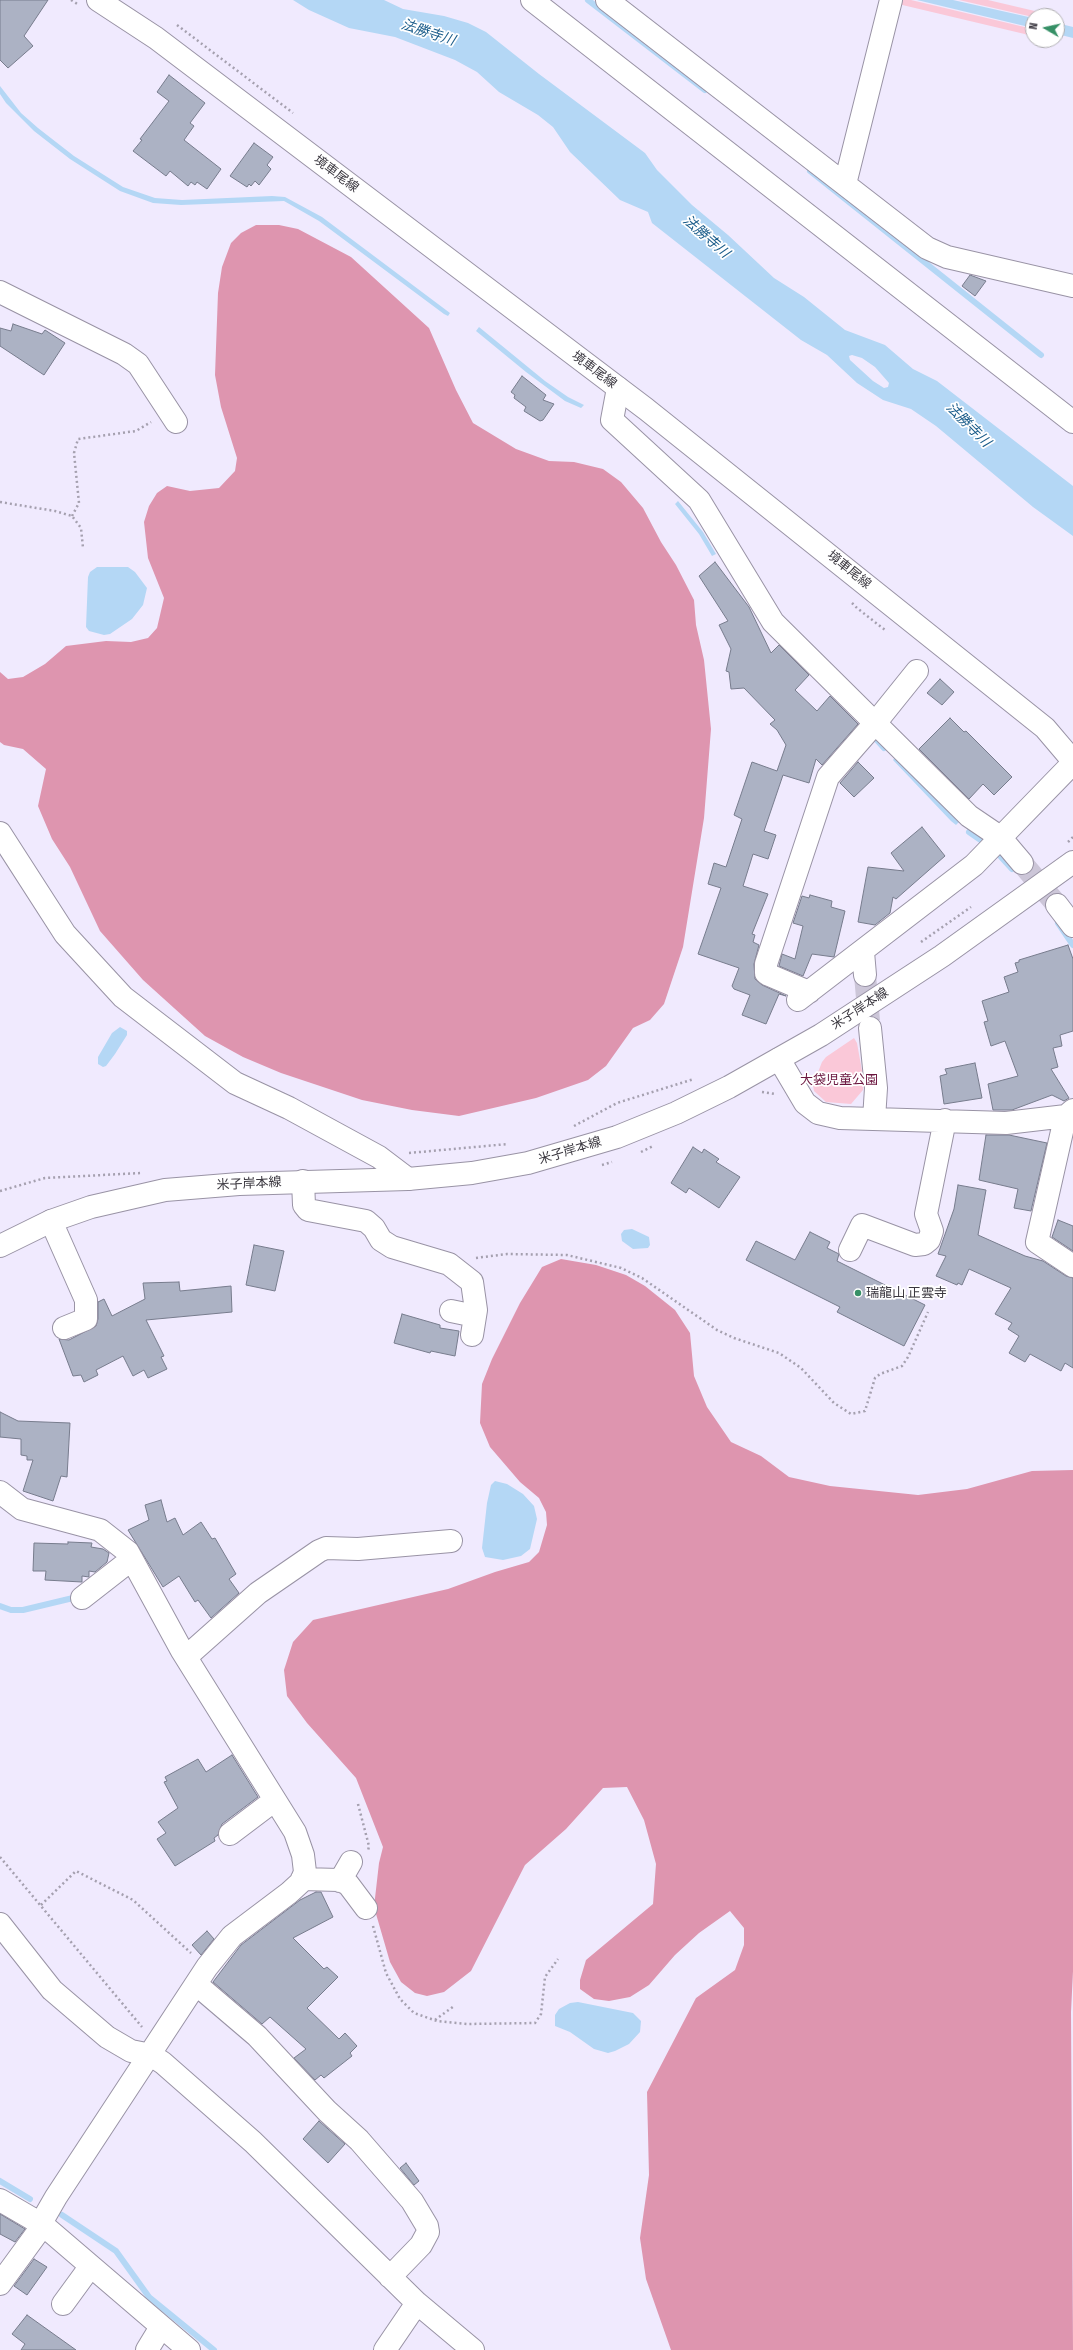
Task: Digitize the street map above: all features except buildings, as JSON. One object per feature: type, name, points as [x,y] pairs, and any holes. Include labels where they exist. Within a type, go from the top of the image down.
[{"type":"street","name":"境車尾線","points":[[98,0],[156,38],[618,388],[1045,728],[1073,762]]},
{"type":"street","points":[[532,0],[1073,422]]},
{"type":"street","points":[[607,0],[927,248],[947,257],[1073,286]]},
{"type":"street","points":[[845,184],[891,0]]},
{"type":"street","points":[[0,292],[124,354],[138,364],[170,415]]},
{"type":"street","points":[[618,388],[612,420],[699,500],[773,622],[876,722],[969,816],[1000,837],[1022,864]]},
{"type":"street","points":[[917,671],[876,722],[828,777],[766,964],[766,973],[802,997],[863,952],[974,865],[1073,762]]},
{"type":"street","points":[[0,833],[65,934],[123,997],[235,1083],[289,1108],[379,1157],[408,1179]]},
{"type":"street","name":"米子岸本線","points":[[0,1246],[51,1221],[91,1207],[165,1190],[302,1181],[408,1179],[472,1173],[528,1163],[617,1137],[676,1113],[821,1035],[942,956],[1073,862]]},
{"type":"street","points":[[1057,905],[1073,926]]},
{"type":"street","points":[[863,952],[865,975]]},
{"type":"street","points":[[870,1028],[876,1088],[874,1119]]},
{"type":"street","points":[[779,1058],[805,1103],[818,1113],[840,1118],[1006,1123],[1069,1113],[1037,1242],[1073,1266]]},
{"type":"street","points":[[850,1250],[862,1225],[915,1245],[924,1244],[929,1240],[932,1231],[926,1214],[945,1120]]},
{"type":"street","points":[[302,1181],[304,1205],[308,1210],[366,1221],[374,1228],[381,1240],[392,1247],[453,1267],[472,1282],[476,1295],[473,1326],[451,1311]]},
{"type":"street","points":[[51,1221],[86,1300],[86,1319],[64,1328]]},
{"type":"street","points":[[0,1492],[22,1509],[100,1530],[118,1542],[132,1559],[186,1657],[275,1800],[300,1844],[305,1872],[302,1879],[289,1894],[232,1936],[201,1975],[56,2197],[42,2224],[0,2284]]},
{"type":"street","points":[[186,1657],[258,1593],[319,1551],[326,1548],[358,1549],[451,1541]]},
{"type":"street","points":[[82,1598],[132,1559]]},
{"type":"street","points":[[230,1834],[275,1800]]},
{"type":"street","points":[[340,1881],[351,1862]]},
{"type":"street","points":[[302,1879],[340,1881],[348,1884],[354,1889],[366,1908]]},
{"type":"street","points":[[0,1924],[52,1990],[96,2029],[120,2046],[154,2049],[253,2142],[417,2303],[473,2350]]},
{"type":"street","points":[[201,1975],[327,2111],[359,2140],[412,2201],[427,2226],[428,2232],[421,2245],[390,2277]]},
{"type":"street","points":[[0,2200],[42,2224],[90,2267],[189,2350]]},
{"type":"street","points":[[63,2304],[90,2267]]},
{"type":"street","points":[[385,2350],[417,2303]]},
{"type":"street","points":[[147,2350],[161,2327]]},
{"type":"path","points":[[72,516],[79,503],[74,452],[78,439],[136,431],[150,423],[170,415]]},
{"type":"path","points":[[0,502],[56,511],[72,516],[81,528],[83,548]]},
{"type":"path","points":[[915,947],[972,906]]},
{"type":"path","points":[[571,1128],[617,1103],[702,1077]]},
{"type":"path","points":[[403,1153],[510,1143]]},
{"type":"path","points":[[453,1267],[481,1257],[555,1254],[567,1255],[621,1268],[642,1278],[717,1330],[734,1338],[779,1353],[805,1373],[834,1403],[851,1414],[865,1411],[875,1378],[880,1374],[902,1366],[928,1312]]},
{"type":"path","points":[[0,1857],[152,2038],[154,2049]]},
{"type":"path","points":[[41,1905],[76,1871],[133,1900],[201,1975]]},
{"type":"path","points":[[366,1908],[386,1973],[400,2000],[414,2013],[435,2020],[467,2024],[535,2023],[541,2014],[545,1977],[558,1959]]},
{"type":"path","points":[[435,2020],[454,2006]]},
{"type":"green space","points":[[894,0],[911,0],[1025,27],[1025,34],[894,3]]},
{"type":"green space","points":[[959,0],[988,0],[1025,9],[1025,15]]},
{"type":"green space","name":"大袋児童公園","points":[[854,1038],[857,1043],[864,1082],[863,1090],[851,1104],[826,1102],[814,1091],[813,1085],[822,1062],[826,1057]]},
{"type":"shaded area","points":[[256,225],[279,225],[298,229],[351,257],[429,328],[456,390],[473,423],[516,449],[549,461],[574,462],[603,469],[621,482],[643,508],[661,542],[676,565],[694,600],[696,625],[704,660],[711,729],[704,818],[683,947],[664,1004],[650,1020],[633,1028],[606,1066],[588,1080],[536,1098],[459,1116],[412,1110],[362,1100],[281,1073],[243,1057],[205,1036],[143,980],[100,931],[70,867],[52,839],[38,806],[46,769],[23,749],[4,745],[0,742],[0,672],[8,679],[23,677],[45,664],[66,646],[106,641],[131,642],[148,638],[157,628],[164,598],[148,558],[144,522],[149,506],[157,493],[167,486],[190,491],[219,488],[235,471],[237,458],[221,407],[215,375],[218,293],[222,267],[231,243],[241,233]]},
{"type":"shaded area","points":[[561,1259],[596,1265],[626,1275],[645,1286],[675,1310],[690,1333],[694,1376],[707,1407],[731,1442],[761,1456],[789,1477],[830,1486],[918,1495],[967,1489],[1032,1471],[1073,1470],[1073,1971],[1071,2012],[1073,2350],[671,2350],[646,2279],[640,2238],[649,2175],[647,2092],[696,1998],[735,1970],[744,1945],[744,1928],[730,1911],[699,1933],[675,1955],[649,1985],[630,1997],[609,2001],[594,1999],[580,1989],[580,1980],[586,1960],[653,1904],[656,1864],[644,1820],[627,1787],[603,1788],[566,1829],[525,1865],[471,1971],[444,1992],[427,1996],[415,1993],[401,1982],[390,1962],[374,1907],[379,1863],[383,1847],[356,1778],[307,1723],[287,1696],[284,1670],[293,1642],[313,1620],[448,1589],[495,1572],[529,1562],[539,1552],[547,1525],[546,1512],[539,1498],[520,1482],[490,1447],[480,1423],[482,1384],[492,1359],[520,1303],[542,1267]]},
{"type":"water","name":"法勝寺川","points":[[293,0],[384,0],[403,9],[444,16],[468,23],[486,32],[539,74],[645,153],[657,170],[692,205],[728,235],[774,278],[804,297],[845,330],[885,345],[913,369],[937,381],[1073,486],[1073,536],[1033,507],[936,426],[911,409],[883,400],[857,383],[827,355],[801,340],[652,223],[648,212],[620,200],[570,152],[553,127],[538,115],[499,92],[477,72],[455,60],[395,37],[349,28],[309,10]],"holes":[[[852,355],[862,358],[875,367],[889,383],[888,387],[884,388],[873,381],[850,360],[849,356]]]},
{"type":"water","points":[[917,0],[953,0],[1025,16],[1025,26]]},
{"type":"water","points":[[1065,25],[1073,27],[1073,38],[1065,36]]},
{"type":"water","points":[[0,86],[21,113],[38,128],[74,156],[123,187],[155,198],[182,200],[272,196],[285,197],[322,217],[450,313],[448,316],[444,314],[319,221],[284,201],[181,205],[153,203],[120,191],[70,159],[34,131],[6,103],[0,94]]},
{"type":"water","points":[[479,327],[545,381],[568,397],[584,405],[581,408],[565,401],[526,372],[476,331]]},
{"type":"water","points":[[678,501],[703,532],[716,554],[712,556],[699,534],[675,504]]},
{"type":"water","points":[[97,567],[128,567],[135,572],[147,588],[143,605],[132,619],[110,634],[104,635],[89,631],[86,627],[88,577],[90,572]]},
{"type":"water","points":[[896,756],[955,818],[960,821],[956,825],[893,760]]},
{"type":"water","points":[[120,1027],[127,1031],[127,1035],[106,1066],[103,1067],[98,1064],[98,1057],[112,1033]]},
{"type":"water","points":[[632,1229],[649,1237],[650,1245],[648,1248],[633,1249],[622,1241],[621,1234],[624,1230]]},
{"type":"water","points":[[495,1481],[507,1484],[523,1494],[534,1506],[537,1519],[530,1549],[521,1556],[503,1560],[485,1557],[482,1548],[487,1503],[491,1485]]},
{"type":"water","points":[[578,2002],[633,2013],[641,2021],[640,2032],[629,2044],[615,2051],[608,2053],[594,2049],[570,2032],[555,2026],[555,2015],[559,2009],[570,2003]]},
{"type":"waterway","points":[[588,0],[705,90]]},
{"type":"waterway","points":[[810,171],[1041,355]]},
{"type":"waterway","points":[[876,739],[884,748]]},
{"type":"waterway","points":[[969,832],[982,841]]},
{"type":"waterway","points":[[1001,857],[1012,869]]},
{"type":"waterway","points":[[1058,923],[1073,945]]},
{"type":"waterway","points":[[0,1606],[11,1610],[23,1610],[73,1598]]},
{"type":"waterway","points":[[0,2181],[30,2199]]},
{"type":"waterway","points":[[62,2215],[116,2251],[149,2297],[214,2350]]},
{"type":"tunnel","points":[[1022,863],[1057,905]]},
{"type":"tunnel","points":[[865,975],[869,1021]]},
{"type":"place","name":"瑞龍山 正雲寺","points":[[858,1293]]}]
